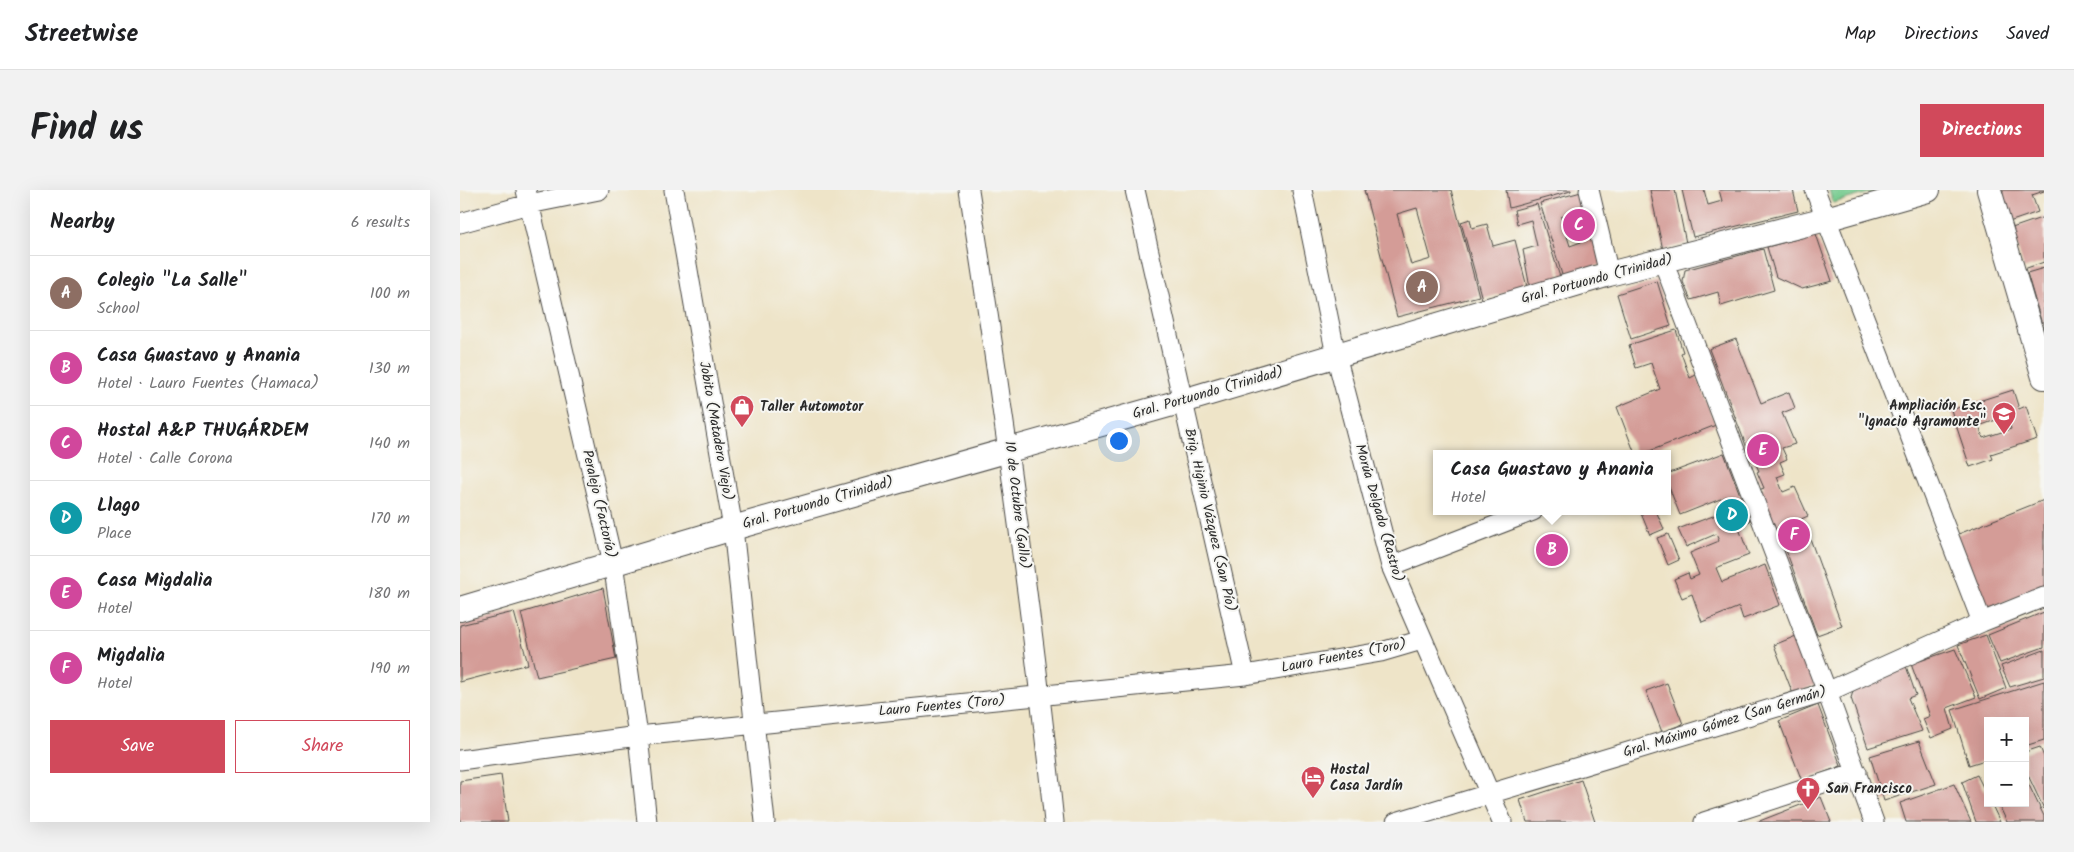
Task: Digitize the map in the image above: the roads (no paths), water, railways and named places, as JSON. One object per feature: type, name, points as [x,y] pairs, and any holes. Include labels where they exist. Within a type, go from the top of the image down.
[{"type":"street","points":[[460,223],[528,197],[599,190]]},
{"type":"street","name":"Jobito (Matadero Viejo)","points":[[674,190],[733,528],[765,822]]},
{"type":"street","name":"10 de Octubre (Gallo)","points":[[970,190],[1010,449],[1041,696],[1054,822]]},
{"type":"street","name":"Brig. Higinio Vázquez (San Pío)","points":[[1135,190],[1245,675]]},
{"type":"street","name":"Morúa Delgado (Rastro)","points":[[1302,190],[1336,355],[1391,566],[1502,822]]},
{"type":"street","points":[[1589,190],[1609,274]]},
{"type":"street","points":[[1815,190],[1982,622]]},
{"type":"street","name":"Gral. Portuondo (Trinidad)","points":[[460,609],[733,528],[1183,401],[1609,274],[1826,219],[1928,190]]},
{"type":"street","points":[[1989,190],[2044,377]]},
{"type":"street","name":"Peralejo (Factoría)","points":[[528,197],[613,563],[638,736],[647,822]]},
{"type":"street","points":[[1663,261],[1827,692],[1874,822]]},
{"type":"street","points":[[1391,566],[1523,515]]},
{"type":"street","name":"Gral. Máximo Gómez (San Germán)","points":[[1396,822],[1418,818],[1491,793],[1827,692],[1982,622],[2044,597]]},
{"type":"street","name":"Lauro Fuentes (Toro)","points":[[460,760],[638,736],[1245,675],[1380,652],[1422,640]]},
{"type":"street","points":[[1704,822],[1857,772]]},
{"type":"place","name":"Hostal A&P THUGÁRDEM","points":[[1579,225]]},
{"type":"place","name":"Colegio \"La Salle\"","points":[[1422,287]]},
{"type":"place","name":"Taller Automotor","points":[[742,428]]},
{"type":"place","name":"Ampliación Esc. \"Ignacio Agramonte\"","points":[[2004,435]]},
{"type":"place","name":"Casa Migdalia","points":[[1763,450]]},
{"type":"place","name":"Llago","points":[[1732,515]]},
{"type":"place","name":"Migdalia","points":[[1794,535]]},
{"type":"place","name":"Casa Guastavo y Anania","points":[[1552,550]]},
{"type":"place","name":"Hostal Casa Jardín","points":[[1313,799]]},
{"type":"place","name":"San Francisco","points":[[1808,810]]}]
